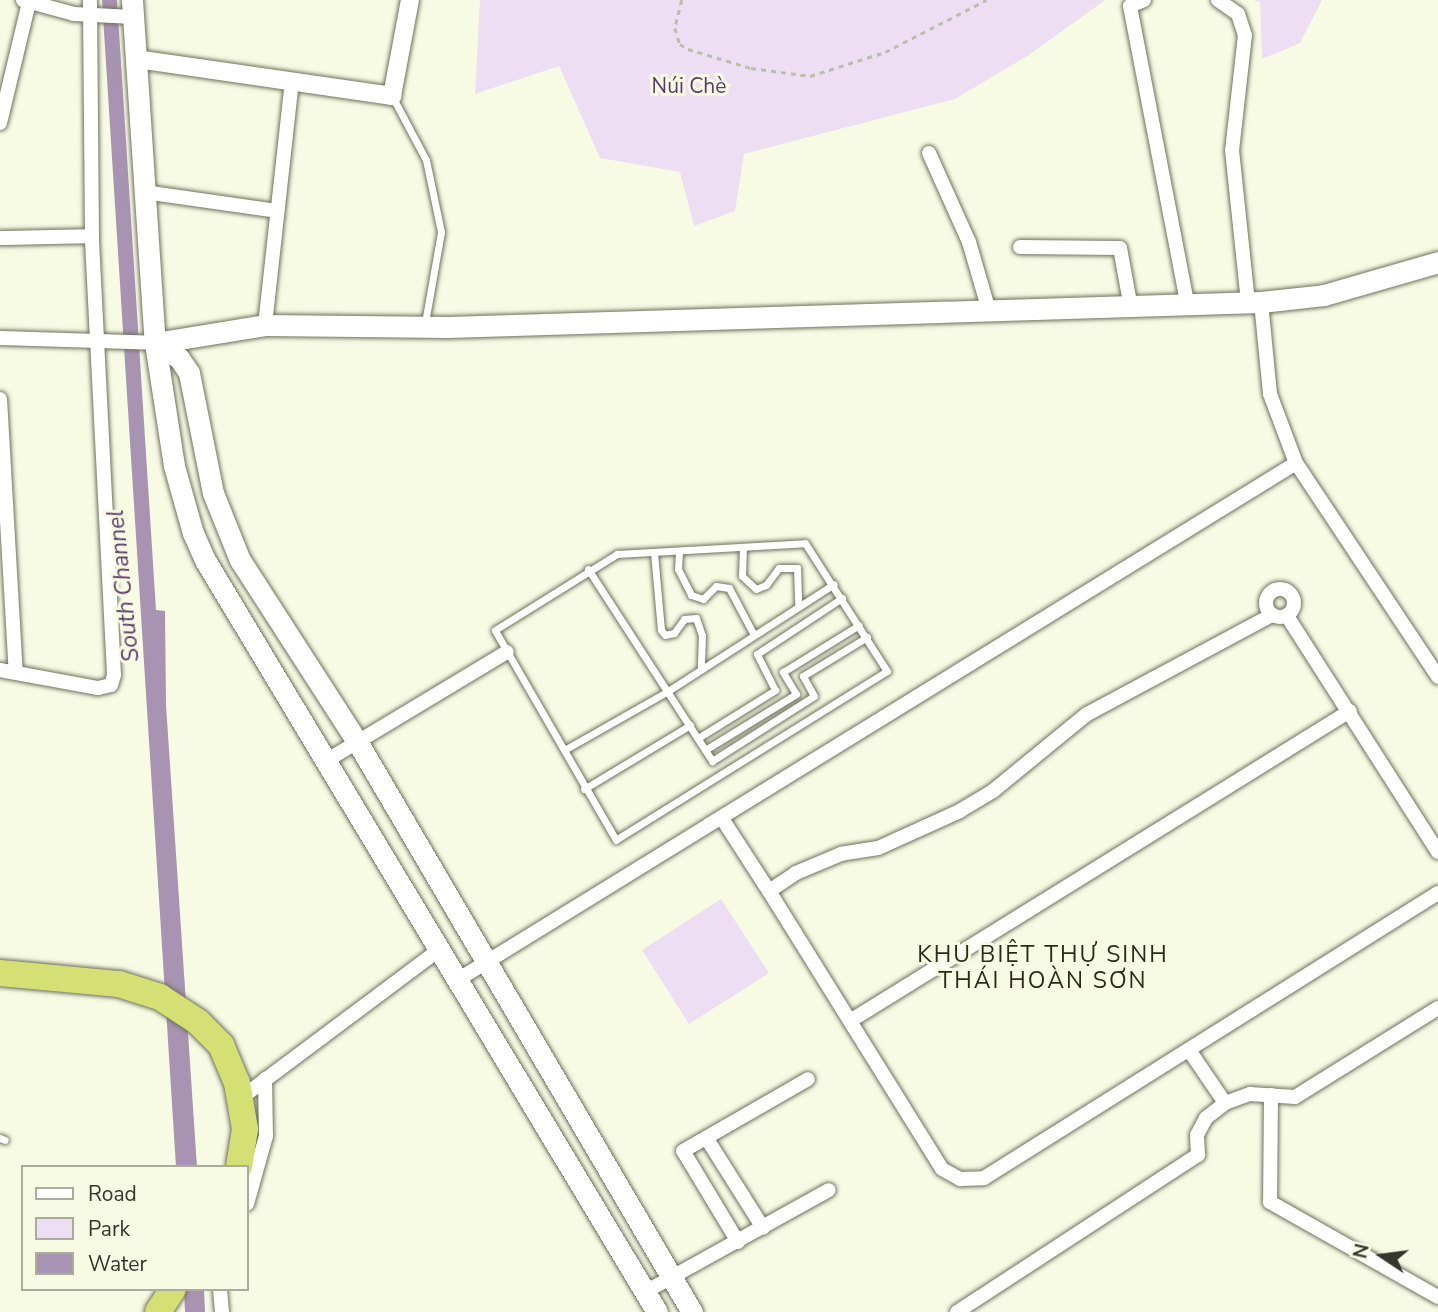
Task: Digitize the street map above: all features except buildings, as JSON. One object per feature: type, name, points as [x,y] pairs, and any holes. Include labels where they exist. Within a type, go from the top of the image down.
[{"type":"highway","points":[[0,973],[93,979],[147,992],[198,1021],[228,1057],[241,1098],[245,1129],[239,1165]]},
{"type":"highway","points":[[158,1312],[172,1291]]},
{"type":"main road","points":[[133,9],[155,343],[174,466],[194,533],[205,560],[657,1312]]},
{"type":"main road","points":[[155,343],[265,325],[424,327],[1131,308],[1255,302],[1324,295],[1438,262]]},
{"type":"main road","points":[[155,343],[179,358],[189,373],[213,493],[240,560],[358,743],[692,1312]]},
{"type":"street","points":[[0,670],[98,688],[111,685],[114,675],[106,343],[92,236],[95,17],[90,0]]},
{"type":"street","points":[[136,59],[392,96],[410,0]]},
{"type":"street","points":[[1144,0],[1130,6],[1188,306]]},
{"type":"street","points":[[1218,0],[1237,14],[1245,35],[1232,150],[1270,394],[1296,463],[1438,677]]},
{"type":"street","points":[[0,123],[26,1],[95,17],[133,9]]},
{"type":"street","points":[[265,325],[292,80]]},
{"type":"street","points":[[929,153],[969,242],[989,311]]},
{"type":"street","points":[[144,192],[277,211]]},
{"type":"street","points":[[0,238],[92,236]]},
{"type":"street","points":[[1020,247],[1121,248],[1131,308]]},
{"type":"street","points":[[0,338],[155,343]]},
{"type":"street","points":[[0,399],[5,560],[16,673]]},
{"type":"street","points":[[459,979],[723,820],[1296,463]]},
{"type":"street","points":[[1272,614],[1267,605],[1269,595],[1284,590],[1294,601],[1287,615]]},
{"type":"street","points":[[769,891],[796,873],[841,854],[878,848],[961,811],[1087,714],[1272,614],[1287,615]]},
{"type":"street","points":[[1287,615],[1438,852]]},
{"type":"street","points":[[326,761],[507,652]]},
{"type":"street","points":[[850,1021],[1350,710]]},
{"type":"street","points":[[723,820],[942,1169],[960,1180],[984,1178],[1438,893]]},
{"type":"street","points":[[241,1098],[440,949]]},
{"type":"street","points":[[957,1312],[1198,1155],[1197,1135],[1206,1118],[1225,1103],[1250,1094],[1295,1097],[1438,1008]]},
{"type":"street","points":[[1189,1050],[1225,1103]]},
{"type":"street","points":[[248,1200],[266,1136],[265,1079]]},
{"type":"street","points":[[738,1242],[683,1151],[808,1079]]},
{"type":"street","points":[[1271,1096],[1270,1202],[1438,1297]]},
{"type":"street","points":[[707,1139],[763,1228]]},
{"type":"street","points":[[645,1292],[829,1190]]},
{"type":"street","points":[[220,1291],[222,1312]]},
{"type":"lane","points":[[392,96],[426,160],[441,232],[424,327]]},
{"type":"lane","points":[[806,543],[887,671],[616,840],[584,789],[566,749],[495,630],[617,554],[679,551],[806,543]]},
{"type":"lane","points":[[743,547],[743,576],[755,589],[766,585],[779,568],[797,568],[798,606]]},
{"type":"lane","points":[[679,551],[678,569],[691,595],[703,599],[716,586],[729,588],[754,635]]},
{"type":"lane","points":[[654,553],[661,629],[666,635],[674,633],[684,619],[696,618],[702,635],[701,667]]},
{"type":"lane","points":[[589,569],[712,761],[814,696],[803,676],[867,637]]},
{"type":"lane","points":[[566,749],[668,691],[701,667],[834,584]]},
{"type":"lane","points":[[698,738],[775,690],[757,654],[842,598]]},
{"type":"lane","points":[[705,750],[796,694],[783,672],[859,625]]},
{"type":"lane","points":[[584,789],[690,726]]},
{"type":"path","points":[[682,0],[675,28],[680,44],[688,49],[751,68],[810,76],[885,52],[986,0]]},
{"type":"green space","name":"Núi Chè","points":[[480,0],[1105,0],[1029,55],[955,99],[744,154],[735,211],[694,226],[680,172],[600,158],[559,66],[475,94]]},
{"type":"green space","points":[[1253,0],[1322,0],[1300,43],[1262,59],[1260,2]]},
{"type":"green space","points":[[721,899],[769,973],[689,1024],[642,950]]},
{"type":"water","name":"South Channel","points":[[102,0],[117,0],[156,610],[165,611],[166,705],[197,1165],[176,1165]]},
{"type":"water","points":[[184,1291],[204,1291],[205,1312],[185,1312]]},
{"type":"district","name":"KHU BIỆT THỰ SINH THÁI HOÀN SƠN","points":[[1043,968]]}]
